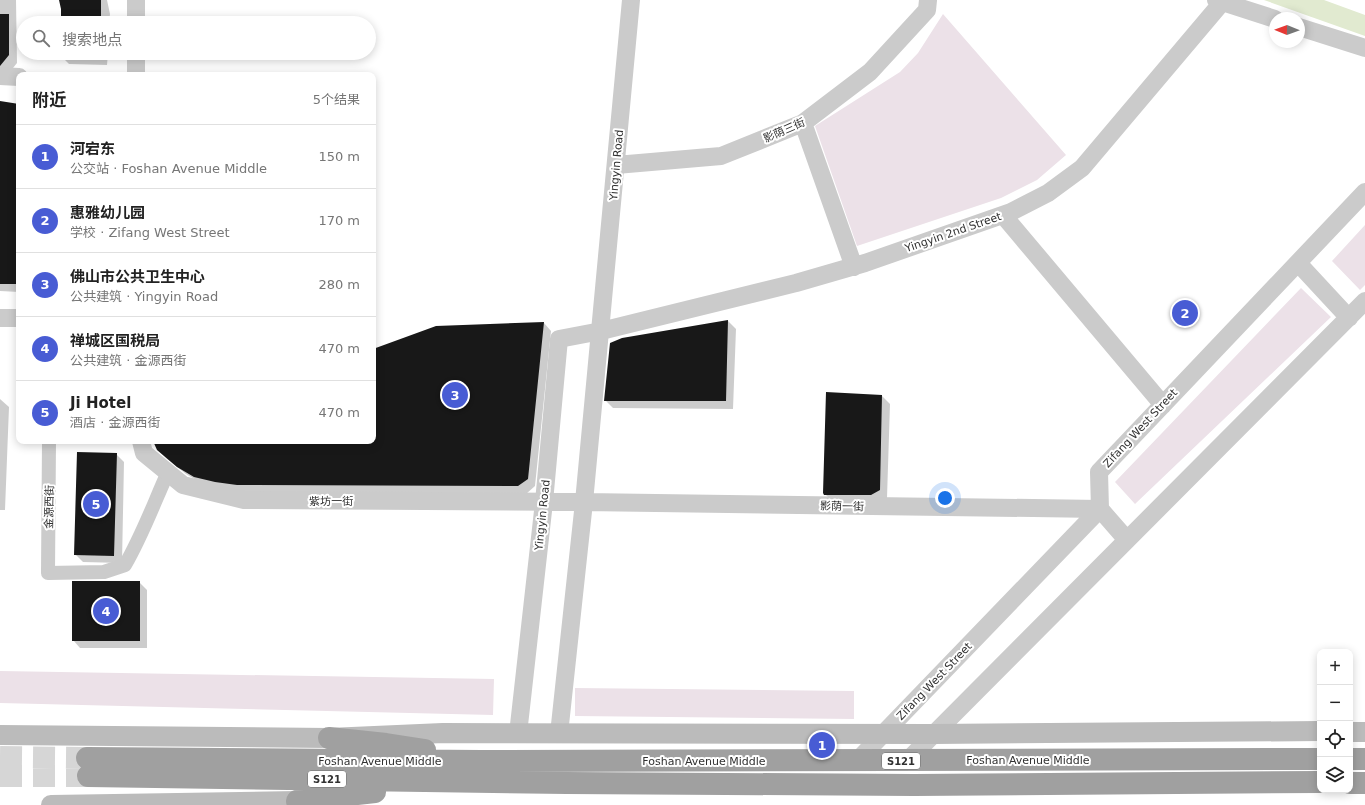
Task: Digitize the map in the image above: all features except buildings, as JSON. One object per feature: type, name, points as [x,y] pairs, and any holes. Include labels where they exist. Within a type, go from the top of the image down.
[{"type":"highway","points":[[329,738],[386,744],[480,772]]},
{"type":"highway","name":"Foshan Avenue Middle","points":[[480,772],[858,761],[1317,759]]},
{"type":"highway","points":[[1353,759],[1365,759]]},
{"type":"highway","name":"Foshan Avenue Middle","points":[[87,767],[480,772],[914,785],[1317,782]]},
{"type":"highway","points":[[297,801],[390,790],[480,772]]},
{"type":"highway","points":[[1353,783],[1365,783]]},
{"type":"main road","name":"Foshan Avenue Middle","points":[[0,735],[329,738],[443,732],[518,734],[1317,732]]},
{"type":"main road","points":[[1353,732],[1365,732]]},
{"type":"main road","points":[[51,805],[297,801],[330,805]]},
{"type":"street","points":[[136,0],[136,16]]},
{"type":"street","name":"Yingyin Road","points":[[559,734],[601,330],[631,0]]},
{"type":"street","name":"影荫三街","points":[[616,165],[721,156],[803,123],[870,72],[927,10],[928,0]]},
{"type":"street","points":[[1221,1],[1269,17]]},
{"type":"street","name":"Yingyin 2nd Street","points":[[601,330],[796,283],[854,267],[1011,212],[1048,193],[1082,168],[1221,1]]},
{"type":"street","points":[[1305,29],[1365,48]]},
{"type":"street","points":[[136,60],[136,72]]},
{"type":"street","points":[[0,76],[16,77]]},
{"type":"street","points":[[803,123],[854,267]]},
{"type":"street","name":"Zifang West Street","points":[[858,761],[883,733],[1100,509],[1099,472],[1365,192]]},
{"type":"street","points":[[1003,215],[1162,405]]},
{"type":"street","points":[[1298,263],[1348,318]]},
{"type":"street","points":[[906,761],[1365,302]]},
{"type":"street","points":[[0,318],[16,318]]},
{"type":"street","name":"Yingyin Road","points":[[518,734],[544,502],[559,339],[601,330]]},
{"type":"street","name":"金源西街","points":[[50,444],[48,573],[104,572],[125,565],[138,542],[149,513],[168,472]]},
{"type":"street","name":"紫坊一街","points":[[142,444],[144,452],[183,485],[244,500],[584,502]]},
{"type":"street","name":"影荫一街","points":[[584,502],[1100,509]]},
{"type":"street","points":[[1100,509],[1127,540]]},
{"type":"shaded area","points":[[1264,0],[1324,0],[1365,15],[1365,36],[1305,15],[1305,12],[1298,12]]},
{"type":"shaded area","points":[[943,14],[1066,155],[1037,180],[1001,198],[857,246],[815,126],[900,72],[918,53]]},
{"type":"shaded area","points":[[1365,225],[1365,285],[1360,290],[1332,261]]},
{"type":"shaded area","points":[[1301,288],[1331,317],[1135,504],[1115,482]]},
{"type":"shaded area","points":[[0,671],[494,679],[493,715],[0,703]]},
{"type":"shaded area","points":[[575,688],[854,691],[854,719],[575,716]]},
{"type":"tunnel","points":[[0,757],[87,758]]},
{"type":"tunnel","points":[[0,776],[88,776]]},
{"type":"place","name":"惠雅幼儿园","points":[[1185,313]]},
{"type":"place","name":"佛山市公共卫生中心","points":[[455,395]]},
{"type":"place","name":"Ji Hotel","points":[[96,504]]},
{"type":"place","name":"禅城区国税局","points":[[106,611]]},
{"type":"place","name":"河宕东","points":[[822,745]]}]
